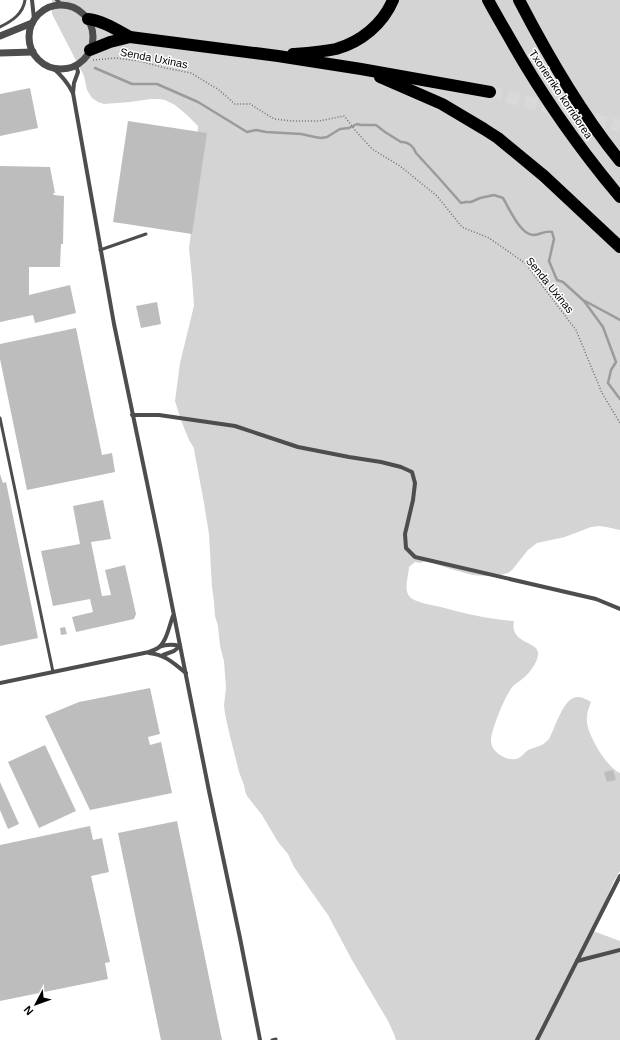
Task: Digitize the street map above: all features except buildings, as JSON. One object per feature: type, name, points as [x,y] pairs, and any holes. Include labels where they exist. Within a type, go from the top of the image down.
[{"type":"highway","points":[[278,56],[326,50],[349,44],[368,33],[386,14],[393,0]]},
{"type":"highway","name":"Txorierriko korridorea","points":[[488,0],[540,90],[588,157],[620,197]]},
{"type":"highway","name":"Txorierriko korridorea","points":[[519,0],[569,88],[620,161]]},
{"type":"highway","points":[[88,19],[95,20],[112,27],[130,37]]},
{"type":"highway","points":[[90,50],[110,42],[130,37],[278,56],[490,92]]},
{"type":"highway","points":[[361,69],[442,104],[498,138],[544,176],[620,247]]},
{"type":"street","points":[[32,0],[33,21],[29,33],[33,52],[38,59],[53,68],[62,76],[73,93]]},
{"type":"street","points":[[0,36],[33,21],[46,8],[59,2],[78,10],[88,19],[92,31],[93,39],[90,50],[79,63],[69,68],[53,68]]},
{"type":"street","points":[[1,54],[33,52]]},
{"type":"street","points":[[79,63],[73,93],[100,250],[132,415],[260,1040]]},
{"type":"street","points":[[132,415],[159,415],[235,426],[298,447],[401,467],[412,472],[415,483],[414,500],[405,534],[406,548],[415,557],[596,599],[620,609]]},
{"type":"street","points":[[158,647],[165,638],[174,615]]},
{"type":"street","points":[[0,683],[149,652],[166,645],[180,646]]},
{"type":"street","points":[[162,655],[174,651],[180,646]]},
{"type":"street","points":[[149,652],[162,655],[170,659],[186,673]]},
{"type":"street","points":[[537,1040],[620,876]]},
{"type":"street","points":[[577,961],[620,950]]},
{"type":"lane","points":[[0,27],[17,17],[22,11],[25,0]]},
{"type":"lane","points":[[100,250],[146,234]]},
{"type":"lane","points":[[0,418],[53,672]]},
{"type":"lane","points":[[272,1040],[276,1039]]},
{"type":"path","name":"Senda Uxinas","points":[[79,63],[116,58],[139,61],[164,68],[192,73],[219,90],[235,104],[250,104],[274,118],[292,121],[319,121],[344,116],[372,149],[400,166],[436,196],[462,226],[489,238],[524,263],[576,330],[602,393],[620,423]]},
{"type":"shaded area","points":[[52,0],[620,0],[620,530],[599,526],[591,527],[565,537],[537,543],[528,550],[512,570],[508,573],[500,575],[473,575],[426,561],[420,563],[415,562],[409,567],[407,586],[409,596],[420,602],[478,616],[514,621],[514,629],[516,634],[537,650],[538,655],[534,666],[511,689],[503,703],[496,721],[491,741],[494,749],[500,755],[508,759],[516,759],[521,757],[528,750],[544,744],[549,739],[559,716],[569,701],[573,698],[580,697],[591,702],[587,718],[590,734],[609,765],[620,773],[620,871],[613,883],[593,931],[620,941],[620,1040],[396,1040],[388,1021],[352,960],[328,915],[294,867],[288,854],[278,842],[262,815],[247,796],[239,772],[225,714],[224,705],[226,688],[224,661],[215,616],[209,534],[194,448],[189,440],[175,401],[180,363],[194,305],[189,248],[192,225],[198,126],[175,105],[165,100],[151,99],[104,104],[92,98],[87,90],[84,76],[52,14]]},
{"type":"waterway","points":[[95,68],[132,84],[157,84],[198,102],[247,132],[256,130],[301,134],[321,138],[327,137],[340,129],[349,128],[357,124],[376,125],[401,142],[406,142],[410,145],[461,203],[471,202],[480,198],[494,195],[503,198],[515,220],[528,234],[533,235],[552,232],[554,239],[549,261],[557,280],[563,282],[584,301],[603,327],[616,362],[611,370],[608,383],[620,399]]},
{"type":"waterway","points":[[585,301],[620,320]]},
{"type":"tunnel","points":[[490,92],[620,126]]}]
